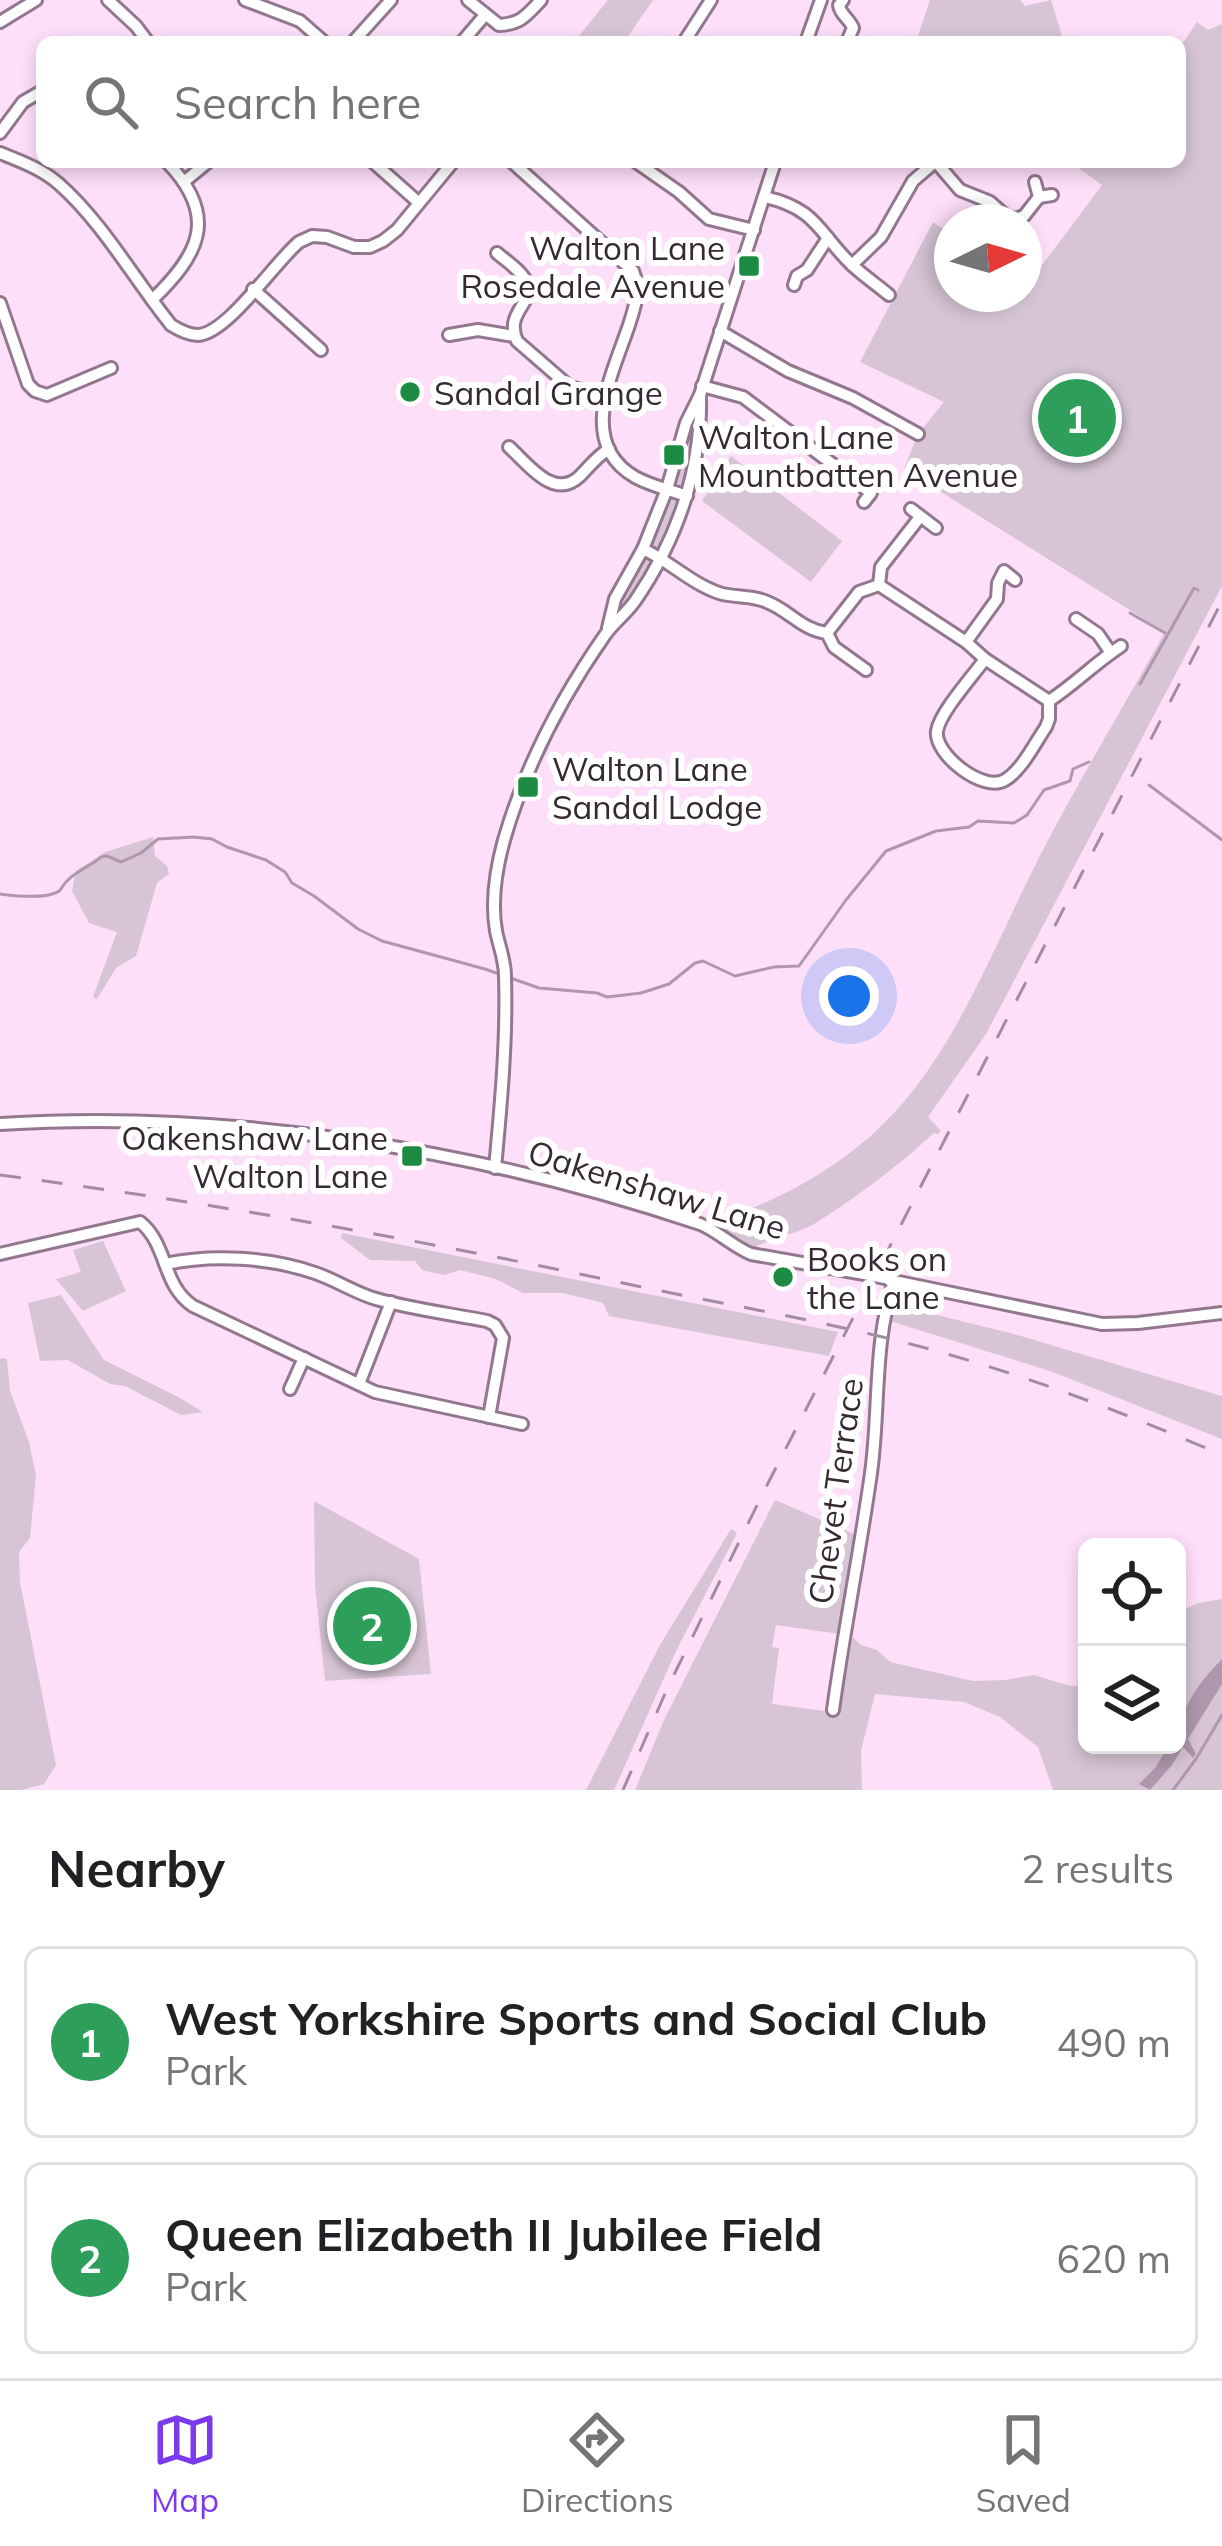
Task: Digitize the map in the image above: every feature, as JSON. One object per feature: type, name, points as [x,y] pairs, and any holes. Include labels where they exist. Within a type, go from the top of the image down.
[{"type":"street","points":[[0,22],[36,0]]},
{"type":"street","points":[[108,0],[148,35]]},
{"type":"street","points":[[245,0],[300,21],[317,36]]},
{"type":"street","points":[[358,36],[391,0]]},
{"type":"street","points":[[468,0],[500,25],[524,20],[541,0]]},
{"type":"street","points":[[688,36],[712,0]]},
{"type":"street","points":[[808,36],[821,0]]},
{"type":"street","points":[[843,0],[839,8],[853,28],[850,36]]},
{"type":"street","points":[[467,36],[485,15]]},
{"type":"street","points":[[0,133],[23,102],[36,94]]},
{"type":"street","points":[[0,153],[56,181],[171,325],[199,335],[223,325],[298,242],[312,236],[354,247],[383,242],[448,168]]},
{"type":"street","points":[[152,300],[178,275],[194,250],[195,201],[173,168]]},
{"type":"street","points":[[185,181],[201,168]]},
{"type":"street","points":[[380,168],[418,202]]},
{"type":"street","points":[[519,168],[614,252],[636,278],[636,303],[604,397],[601,422],[609,449],[622,468],[687,496]]},
{"type":"street","points":[[646,168],[709,219],[754,230]]},
{"type":"street","points":[[607,631],[615,599],[643,549],[667,489],[773,168]]},
{"type":"street","points":[[853,266],[880,237],[913,181],[929,168]]},
{"type":"street","points":[[941,168],[960,190],[1016,219],[1046,196],[1035,182]]},
{"type":"street","points":[[765,196],[806,212],[853,266],[889,295]]},
{"type":"street","points":[[794,285],[828,238]]},
{"type":"street","points":[[497,254],[525,278],[528,290],[514,318],[514,336],[570,387],[604,397]]},
{"type":"street","points":[[254,290],[314,349]]},
{"type":"street","points":[[528,290],[543,296]]},
{"type":"street","points":[[0,304],[4,332],[35,391],[47,395],[102,367]]},
{"type":"street","points":[[448,335],[486,331],[514,336]]},
{"type":"street","points":[[720,331],[788,371],[853,398],[918,434]]},
{"type":"street","points":[[495,1168],[505,977],[494,893],[502,846],[523,781],[551,724],[607,631],[632,607],[663,558],[687,496],[701,427],[701,390]]},
{"type":"street","points":[[701,390],[743,397],[871,493],[864,502]]},
{"type":"street","points":[[509,447],[548,482],[560,485],[575,480],[609,449]]},
{"type":"street","points":[[879,585],[881,567],[916,513],[936,528]]},
{"type":"street","points":[[643,549],[707,587],[767,601],[806,628],[827,633]]},
{"type":"street","points":[[966,642],[997,599],[1004,571],[1016,580]]},
{"type":"street","points":[[827,633],[859,592],[879,585]]},
{"type":"street","points":[[879,585],[1049,701]]},
{"type":"street","points":[[1049,701],[1116,650],[1076,619]]},
{"type":"street","points":[[827,633],[834,647],[861,667],[848,677]]},
{"type":"street","points":[[985,659],[937,732],[940,748],[981,782],[996,784],[1010,777],[1046,727],[1049,701]]},
{"type":"street","name":"Oakenshaw Lane","points":[[0,1124],[185,1123],[329,1137],[530,1175],[700,1224],[751,1254],[1102,1324],[1222,1313]]},
{"type":"street","points":[[0,1254],[140,1222],[150,1231],[183,1300],[388,1396],[522,1424]]},
{"type":"street","points":[[165,1264],[243,1259],[284,1265],[391,1302],[495,1325],[502,1348],[489,1417]]},
{"type":"street","name":"Chevet Terrace","points":[[833,1710],[871,1471],[890,1280]]},
{"type":"street","points":[[359,1384],[391,1302]]},
{"type":"street","points":[[290,1388],[304,1358]]},
{"type":"shaded area","points":[[608,0],[653,0],[628,36],[579,36]]},
{"type":"shaded area","points":[[930,0],[1020,0],[1025,6],[1051,0],[1062,36],[918,36]]},
{"type":"shaded area","points":[[1197,22],[1208,30],[1222,24],[1222,586],[986,1034],[928,1117],[941,1131],[814,1224],[753,1249],[709,1223],[789,1191],[838,1162],[882,1125],[924,1076],[963,1014],[1058,821],[1165,632],[904,469],[918,434],[944,402],[860,362],[933,222],[934,312],[1042,312],[1042,265],[1102,185],[1078,168],[1186,168],[1186,38]]},
{"type":"shaded area","points":[[700,395],[701,427],[663,558],[607,631],[615,599],[643,549]]},
{"type":"shaded area","points":[[731,456],[842,541],[811,582],[702,501]]},
{"type":"shaded area","points":[[153,837],[155,856],[169,874],[157,883],[136,956],[116,968],[97,999],[93,997],[117,932],[89,923],[72,891],[76,871],[105,852]]},
{"type":"shaded area","points":[[342,1233],[838,1332],[829,1356],[609,1316],[603,1303],[563,1293],[523,1293],[496,1279],[460,1270],[444,1275],[422,1270],[415,1261],[370,1260],[341,1238]]},
{"type":"shaded area","points":[[103,1241],[126,1291],[83,1311],[56,1279],[81,1272],[73,1250]]},
{"type":"shaded area","points":[[61,1295],[104,1360],[203,1412],[181,1415],[68,1360],[40,1361],[28,1303]]},
{"type":"shaded area","points":[[893,1304],[1014,1334],[1222,1396],[1222,1439],[1050,1371],[890,1321]]},
{"type":"shaded area","points":[[3,1358],[36,1475],[30,1538],[19,1552],[20,1582],[56,1765],[44,1784],[22,1790],[0,1790]]},
{"type":"shaded area","points":[[775,1500],[856,1535],[840,1634],[776,1625],[772,1647],[779,1648],[772,1704],[839,1713],[853,1637],[890,1662],[973,1681],[1034,1675],[1078,1686],[1078,1754],[1186,1754],[1186,1608],[1222,1599],[1222,1790],[1053,1790],[1038,1747],[1000,1717],[964,1702],[875,1694],[861,1751],[862,1790],[635,1790],[664,1720]]},
{"type":"shaded area","points":[[314,1501],[419,1559],[431,1674],[325,1681],[315,1585]]},
{"type":"shaded area","points":[[731,1529],[737,1533],[676,1651],[614,1790],[586,1790],[660,1645]]},
{"type":"shaded area","points":[[1222,1659],[1222,1684],[1188,1739],[1196,1754],[1193,1758],[1186,1750],[1186,1710]]},
{"type":"shaded area","points":[[1164,1754],[1179,1754],[1150,1790],[1139,1784]]},
{"type":"waterway","points":[[1140,684],[1194,588],[1198,590]]},
{"type":"waterway","points":[[1130,613],[1165,633]]},
{"type":"waterway","points":[[0,894],[55,893],[101,857],[121,862],[158,839],[212,839],[266,860],[285,872],[292,883],[382,941],[539,988],[607,997],[641,993],[669,984],[703,961],[735,976],[799,966],[886,851],[978,821],[1014,823],[1027,815],[1044,790],[1070,781],[1073,769],[1089,762]]},
{"type":"waterway","points":[[1149,785],[1222,840]]},
{"type":"waterway","points":[[1173,1790],[1222,1715]]},
{"type":"railway","points":[[623,1790],[765,1489],[1222,601]]},
{"type":"railway","points":[[0,1175],[399,1238],[865,1333],[1047,1386],[1222,1455]]},
{"type":"place","name":"Walton Lane Rosedale Avenue","points":[[749,266]]},
{"type":"place","name":"Sandal Grange","points":[[410,392]]},
{"type":"place","name":"West Yorkshire Sports and Social Club","points":[[1077,418]]},
{"type":"place","name":"Walton Lane Mountbatten Avenue","points":[[674,455]]},
{"type":"place","name":"Walton Lane Sandal Lodge","points":[[528,787]]},
{"type":"place","name":"Oakenshaw Lane Walton Lane","points":[[412,1156]]},
{"type":"place","name":"Books on the Lane","points":[[783,1277]]},
{"type":"place","name":"Queen Elizabeth II Jubilee Field","points":[[372,1626]]}]
